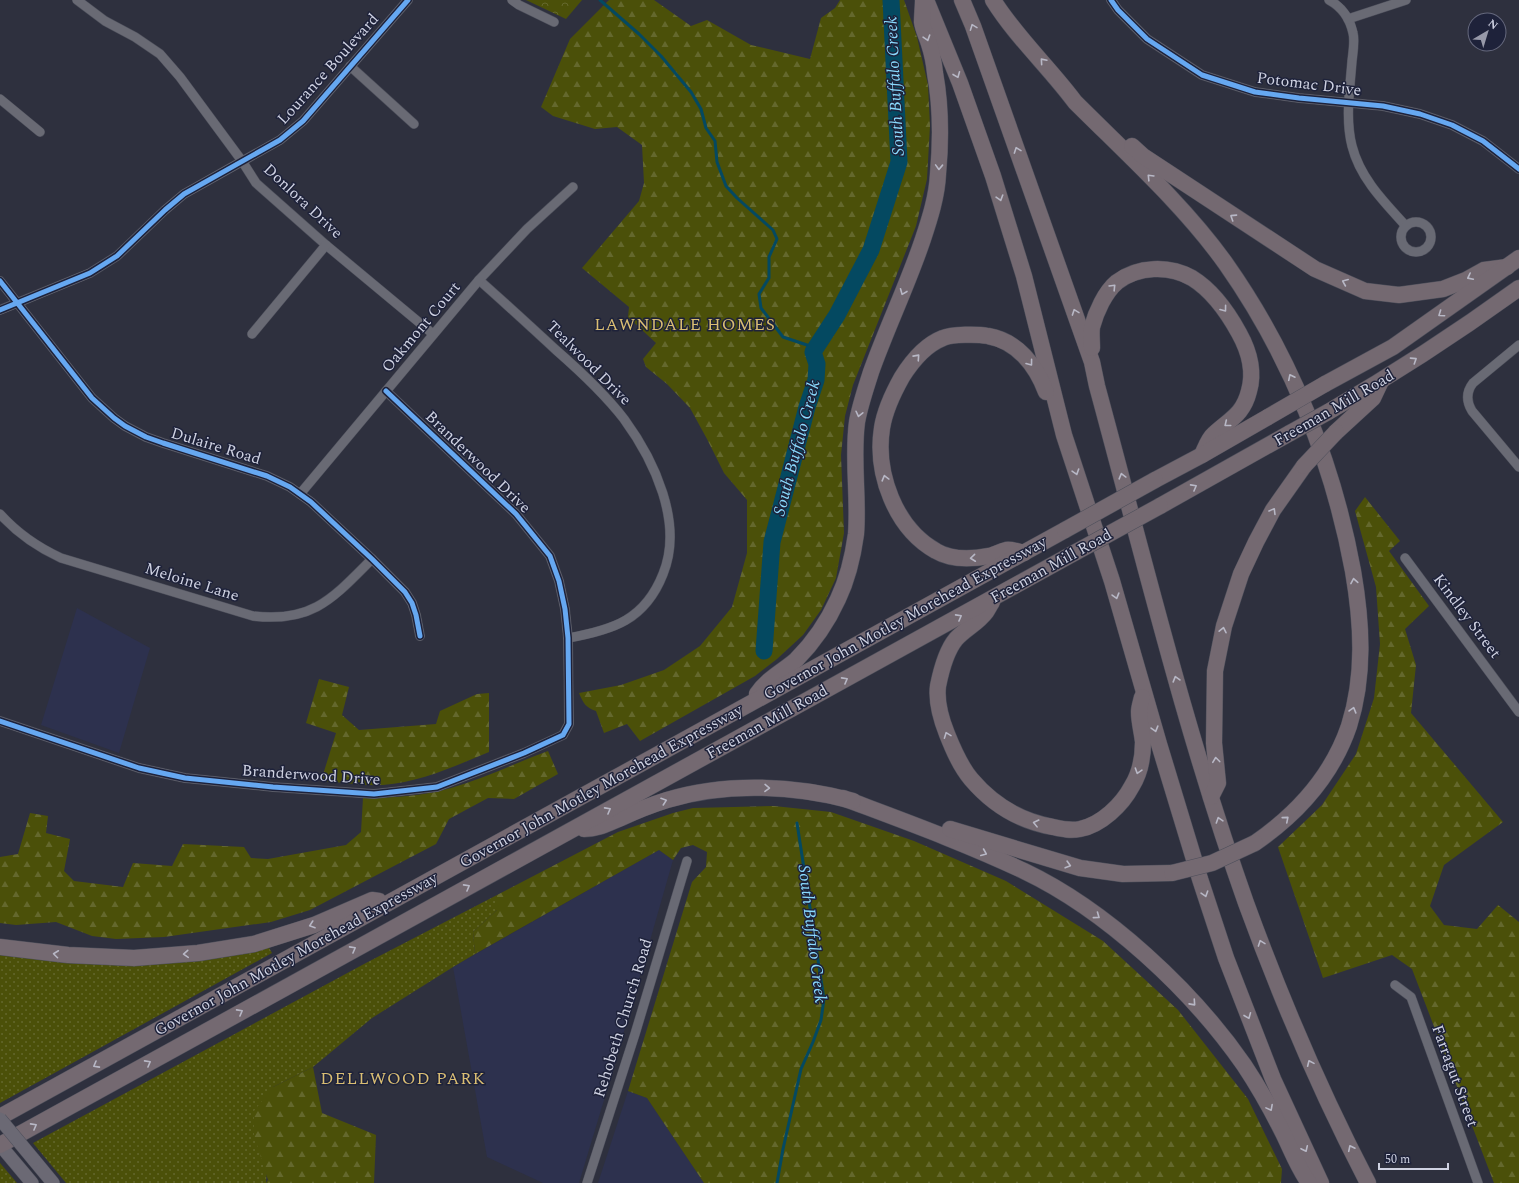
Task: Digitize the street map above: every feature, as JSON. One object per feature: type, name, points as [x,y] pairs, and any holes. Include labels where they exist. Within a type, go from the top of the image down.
[{"type":"highway","points":[[751,703],[763,685],[797,659],[830,616],[847,578],[852,558],[856,533],[855,446],[857,421],[863,396],[878,351],[914,266],[930,217],[938,176],[940,141],[938,96],[936,74],[930,46],[922,23],[923,0]]},
{"type":"highway","points":[[926,0],[960,83],[993,176],[1024,276],[1064,435],[1112,581],[1200,879],[1226,958],[1273,1079],[1321,1183]]},
{"type":"highway","points":[[962,0],[973,26],[1092,362],[1097,386],[1176,677],[1211,797],[1246,901],[1285,1003],[1326,1098],[1368,1183]]},
{"type":"highway","points":[[574,829],[595,829],[641,809],[693,793],[752,788],[781,789],[843,798],[1080,868],[1123,874],[1172,873],[1212,863],[1255,843],[1273,830],[1306,800],[1317,786],[1341,746],[1355,704],[1359,678],[1360,622],[1343,524],[1317,439],[1297,389],[1272,339],[1252,304],[1205,237],[1143,170],[1074,102],[1061,83],[1002,15],[993,0]]},
{"type":"highway","points":[[1061,83],[1143,156],[1315,269],[1365,291],[1399,295],[1443,289],[1466,280],[1484,270],[1513,262]]},
{"type":"highway","name":"Freeman Mill Road","points":[[1202,455],[1325,384],[1393,347],[1513,262]]},
{"type":"highway","points":[[1092,362],[1092,328],[1095,316],[1106,294],[1116,283],[1129,275],[1156,269],[1171,270],[1191,278],[1211,292],[1232,320],[1244,342],[1251,361],[1252,376],[1247,399],[1240,411],[1231,421],[1212,435],[1202,455]]},
{"type":"highway","name":"Freeman Mill Road","points":[[574,829],[1290,434],[1382,381],[1471,323],[1519,288]]},
{"type":"highway","points":[[1024,553],[1007,550],[990,556],[965,559],[947,555],[936,552],[907,527],[892,500],[883,471],[881,455],[882,426],[892,396],[908,367],[918,355],[944,337],[983,335],[996,337],[1013,345],[1030,362],[1042,381],[1059,428],[1064,435]]},
{"type":"highway","points":[[1211,797],[1218,783],[1214,743],[1215,671],[1224,626],[1241,574],[1273,510],[1304,466],[1336,432],[1374,398],[1382,381]]},
{"type":"highway","name":"Governor John Motley Morehead Expressway","points":[[0,1118],[143,1040],[388,902],[1202,455]]},
{"type":"highway","points":[[994,597],[985,613],[956,639],[947,654],[938,688],[938,702],[945,730],[959,762],[980,789],[1007,810],[1025,820],[1069,830],[1080,829],[1106,816],[1116,807],[1132,786],[1142,761],[1143,743],[1139,711],[1144,692]]},
{"type":"highway","points":[[843,798],[938,834],[1025,871],[1052,886],[1120,934],[1149,958],[1183,991],[1215,1027],[1244,1065],[1266,1101],[1309,1183]]},
{"type":"highway","name":"Governor John Motley Morehead Expressway","points":[[0,1145],[574,829]]},
{"type":"highway","points":[[0,948],[68,955],[134,958],[198,953],[254,944],[314,925],[372,900],[388,902]]},
{"type":"main road","points":[[0,1118],[53,1183]]},
{"type":"main road","points":[[0,1145],[32,1183]]},
{"type":"street","name":"Donlora Drive","points":[[77,0],[105,21],[160,54],[180,77],[242,161],[256,183],[326,245],[433,334]]},
{"type":"street","name":"Lourance Boulevard","points":[[0,310],[90,272],[117,256],[184,194],[280,140],[303,121],[408,0]]},
{"type":"street","points":[[512,0],[554,22]]},
{"type":"street","name":"Potomac Drive","points":[[1111,0],[1118,10],[1147,39],[1202,75],[1255,92],[1383,106],[1420,114],[1452,125],[1483,141],[1519,169]]},
{"type":"street","points":[[1329,0],[1338,5],[1348,19],[1354,35],[1349,102],[1349,121],[1352,146],[1362,172],[1389,208],[1406,226]]},
{"type":"street","points":[[1348,19],[1406,0]]},
{"type":"street","points":[[350,66],[414,124]]},
{"type":"street","points":[[0,99],[40,132]]},
{"type":"street","name":"Oakmont Court","points":[[300,494],[479,280],[527,229],[573,187]]},
{"type":"street","points":[[252,334],[326,245]]},
{"type":"street","name":"Dulaire Road","points":[[0,280],[92,398],[125,426],[146,437],[267,476],[300,494],[311,502],[397,583],[412,603],[420,636]]},
{"type":"street","name":"Tealwood Drive","points":[[479,280],[581,372],[624,419],[654,470],[665,497],[670,524],[670,547],[667,564],[657,589],[640,610],[619,625],[596,633],[568,638]]},
{"type":"street","points":[[1517,346],[1473,383],[1468,392],[1467,401],[1472,411],[1519,467]]},
{"type":"street","name":"Branderwood Drive","points":[[0,721],[140,768],[184,778],[273,787],[374,794],[437,787],[563,736],[569,724],[568,638],[565,609],[559,581],[550,556],[516,514],[386,391]]},
{"type":"street","name":"Meloine Lane","points":[[0,514],[23,536],[41,548],[61,558],[252,616],[280,617],[297,615],[312,610],[324,604],[340,592],[372,559]]},
{"type":"street","name":"Kindley Street","points":[[1405,558],[1519,712]]},
{"type":"street","name":"Rehobeth Church Road","points":[[587,1183],[635,1034],[687,861]]},
{"type":"street","name":"Farragut Street","points":[[1395,985],[1411,997],[1478,1183]]},
{"type":"shaded area","points":[[77,608],[150,648],[119,753],[41,725]]},
{"type":"shaded area","points":[[659,850],[673,860],[579,1183],[543,1183],[487,1157],[453,967]]},
{"type":"shaded area","points":[[628,1091],[647,1098],[704,1183],[598,1183]]},
{"type":"green space","points":[[526,0],[582,0],[566,19]]},
{"type":"green space","points":[[609,0],[654,0],[691,26],[707,20],[751,45],[810,59],[821,18],[835,8],[840,0],[904,0],[917,37],[928,85],[930,126],[927,179],[916,226],[853,385],[845,416],[841,455],[844,533],[836,578],[821,610],[803,635],[777,659],[755,676],[640,741],[627,724],[604,733],[596,711],[585,705],[579,693],[621,685],[664,670],[700,646],[732,607],[747,553],[747,500],[724,473],[690,408],[667,384],[646,367],[643,359],[656,343],[628,317],[629,307],[582,268],[639,201],[644,183],[642,145],[617,127],[595,129],[553,116],[541,107],[570,39]]},
{"type":"green space","points":[[1365,497],[1400,541],[1389,551],[1429,606],[1405,629],[1416,665],[1411,713],[1503,822],[1444,865],[1430,906],[1444,925],[1477,929],[1498,905],[1519,922],[1519,1183],[1494,1183],[1412,969],[1392,955],[1323,978],[1278,847],[1322,805],[1356,754],[1374,698],[1380,644],[1376,587],[1355,511]]},
{"type":"green space","points":[[319,679],[349,687],[342,715],[359,730],[436,724],[440,711],[477,694],[489,693],[489,752],[438,773],[411,781],[383,785],[368,785],[321,781],[336,733],[306,723]]},
{"type":"green space","points":[[548,751],[558,774],[514,799],[488,798],[449,819],[436,844],[310,910],[271,922],[164,937],[116,939],[92,936],[56,922],[16,925],[0,923],[0,857],[18,854],[30,813],[48,816],[46,833],[70,839],[64,871],[74,881],[123,887],[133,863],[172,866],[183,844],[244,847],[251,858],[268,859],[346,845],[361,832],[363,798],[407,796],[451,788]]},
{"type":"green space","points":[[774,806],[831,812],[914,841],[1006,881],[1103,941],[1178,1010],[1248,1099],[1282,1169],[1281,1183],[704,1183],[647,1098],[628,1091],[692,882],[706,867],[707,852],[693,845],[681,848],[673,860],[659,850],[475,954],[473,932],[497,910],[497,895],[618,832],[673,813],[693,808]]},
{"type":"green space","points":[[497,895],[497,910],[473,932],[475,954],[372,1018],[313,1067],[273,1087],[266,1183],[66,1183],[33,1143],[364,964]]},
{"type":"green space","points":[[268,946],[272,953],[0,1103],[0,952],[99,962]]},
{"type":"green space","points":[[313,1067],[322,1113],[376,1135],[374,1183],[266,1183],[268,1180],[254,1135],[254,1111],[273,1087]]},
{"type":"green space","points":[[0,1163],[17,1183],[0,1183]]},
{"type":"waterway","points":[[600,0],[639,34],[661,56],[691,92],[701,109],[706,128],[715,141],[717,162],[726,186],[737,198],[773,230],[777,239],[769,257],[769,278],[759,294],[761,308],[783,337],[807,345],[813,352]]},
{"type":"waterway","name":"South Buffalo Creek","points":[[764,651],[772,542],[807,407],[816,380],[817,364],[813,352],[837,315],[871,250],[899,162],[891,0]]},
{"type":"waterway","name":"South Buffalo Creek","points":[[777,1183],[801,1069],[821,1020],[824,999],[797,823]]},
{"type":"cycle path","points":[[0,310],[90,273],[117,256],[184,194],[280,140],[303,121],[408,0]]},
{"type":"cycle path","points":[[1111,0],[1118,10],[1147,39],[1202,75],[1255,92],[1383,106],[1420,114],[1452,125],[1483,141],[1519,169]]},
{"type":"cycle path","points":[[0,281],[92,398],[125,426],[146,437],[163,443],[267,476],[290,487],[311,502],[405,592],[412,603],[420,636]]},
{"type":"cycle path","points":[[0,721],[139,768],[185,778],[273,787],[374,794],[437,787],[524,753],[563,735],[569,724],[568,638],[565,609],[559,581],[550,556],[516,514],[386,391]]},
{"type":"district","name":"LAWNDALE HOMES","points":[[685,325]]},
{"type":"district","name":"DELLWOOD PARK","points":[[403,1079]]}]
